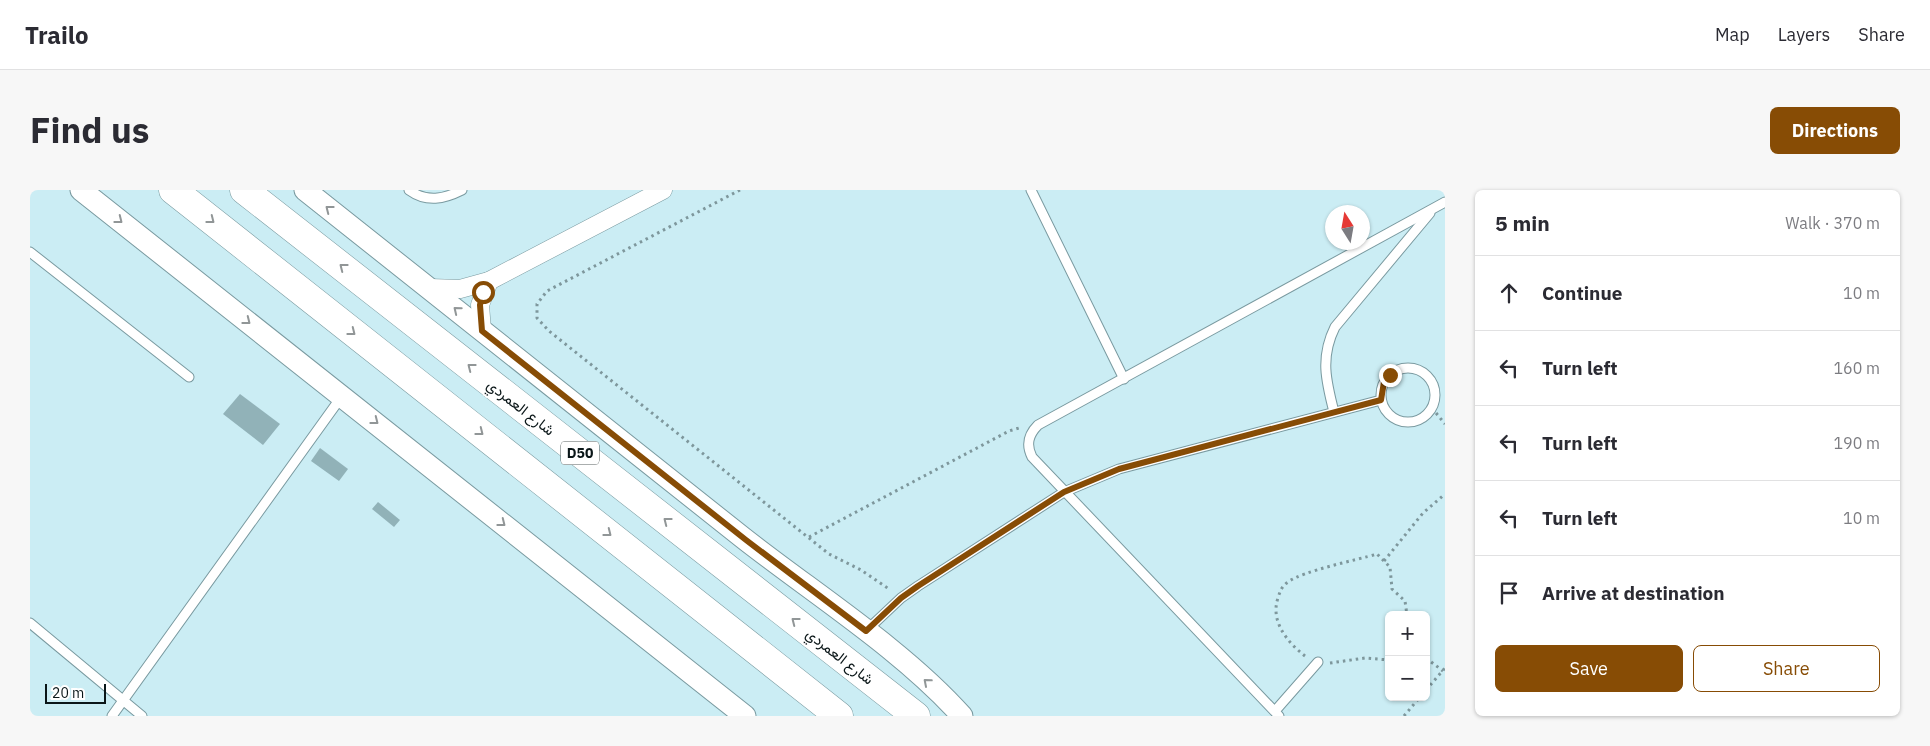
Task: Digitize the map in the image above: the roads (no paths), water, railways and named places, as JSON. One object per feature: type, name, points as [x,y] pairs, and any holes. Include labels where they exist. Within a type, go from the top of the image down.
[{"type":"main road","points":[[173,190],[839,716]]},
{"type":"main road","name":"شارع العمردي","points":[[244,190],[916,716]]},
{"type":"street","points":[[81,190],[745,716]]},
{"type":"street","points":[[305,190],[746,540],[866,631],[934,688],[962,716]]},
{"type":"street","points":[[430,288],[460,289],[489,281],[663,190]]},
{"type":"street","points":[[482,331],[480,305],[489,281]]},
{"type":"lane","points":[[409,190],[422,197],[434,199],[445,198],[462,190]]},
{"type":"lane","points":[[1031,190],[1124,378]]},
{"type":"lane","points":[[1318,662],[1277,714],[1064,492],[1032,457],[1028,444],[1033,430],[1445,202]]},
{"type":"lane","points":[[1334,412],[1324,367],[1329,339],[1335,327],[1433,209]]},
{"type":"lane","points":[[30,252],[189,376]]},
{"type":"lane","points":[[1408,368],[1425,374],[1431,382],[1435,399],[1432,408],[1426,416],[1408,422],[1390,416],[1381,400],[1384,382],[1398,370],[1408,368]]},
{"type":"lane","points":[[112,716],[342,396]]},
{"type":"lane","points":[[866,631],[901,598],[1064,492],[1119,469],[1381,400]]},
{"type":"lane","points":[[30,623],[142,716]]}]
